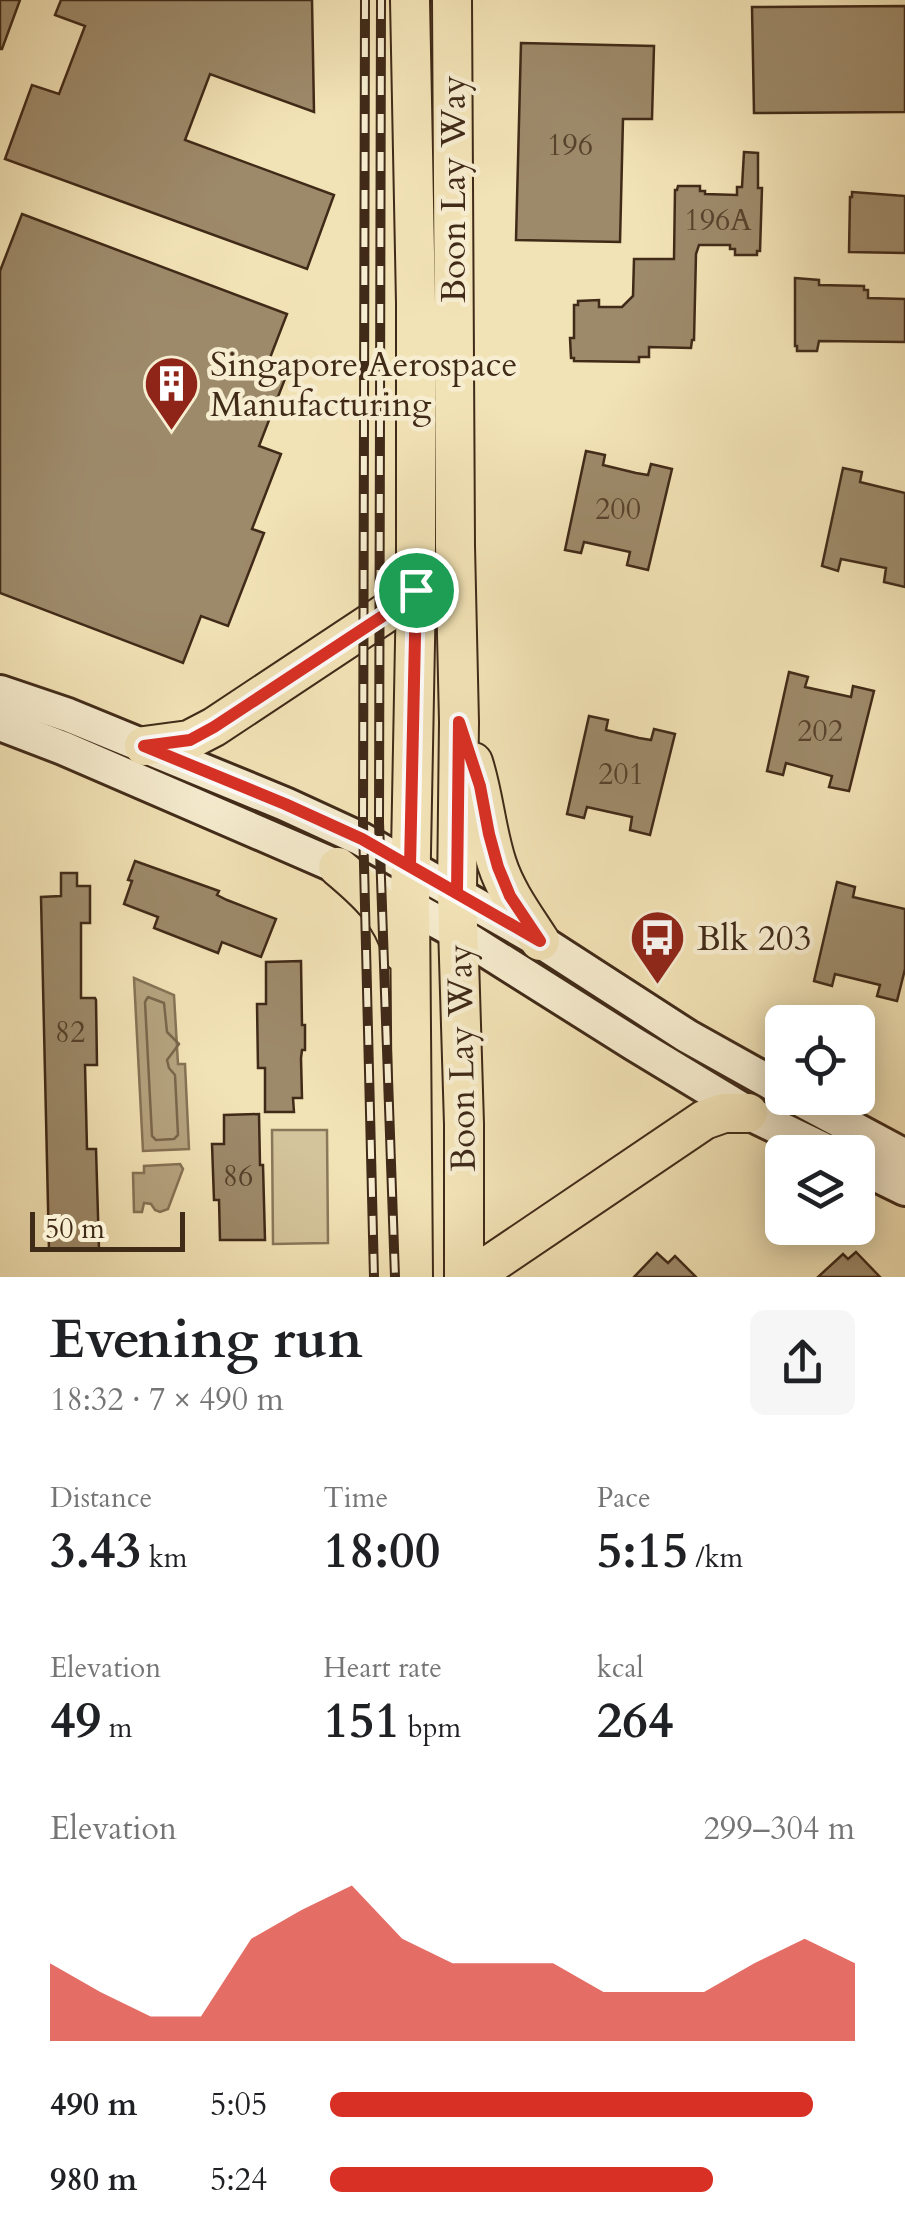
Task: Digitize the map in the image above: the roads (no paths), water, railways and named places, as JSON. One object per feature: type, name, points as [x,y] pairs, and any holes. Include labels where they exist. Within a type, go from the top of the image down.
[{"type":"main road","name":"Boon Lay Way","points":[[410,0],[416,303],[416,590],[410,866],[413,1277]]},
{"type":"main road","name":"Boon Lay Way","points":[[452,0],[457,893],[464,1277]]},
{"type":"main road","points":[[144,746],[190,740],[214,727],[398,606],[416,590]]},
{"type":"main road","points":[[0,692],[68,715],[362,839],[540,941],[687,1036],[765,1080]]},
{"type":"main road","points":[[459,722],[480,786],[498,867],[510,896],[540,941]]},
{"type":"main road","points":[[0,724],[338,867],[410,904],[748,1113],[794,1135]]},
{"type":"main road","points":[[338,867],[386,913],[398,937],[410,980]]},
{"type":"main road","points":[[481,1277],[494,1262],[704,1120],[724,1113],[748,1113]]},
{"type":"main road","points":[[829,1115],[905,1156]]},
{"type":"main road","points":[[875,1175],[905,1190]]},
{"type":"water","points":[[134,978],[174,995],[178,1064],[185,1064],[189,1149],[143,1151]]},
{"type":"water","points":[[180,1164],[183,1169],[168,1209],[160,1212],[144,1203],[142,1212],[134,1212],[133,1173],[144,1173],[144,1166]]},
{"type":"railway","points":[[365,0],[363,824],[374,1277]]},
{"type":"railway","points":[[381,0],[379,822],[395,1277]]},
{"type":"place","name":"Singapore Aerospace Manufacturing","points":[[171,433]]},
{"type":"place","name":"Blk 203","points":[[658,987]]}]
